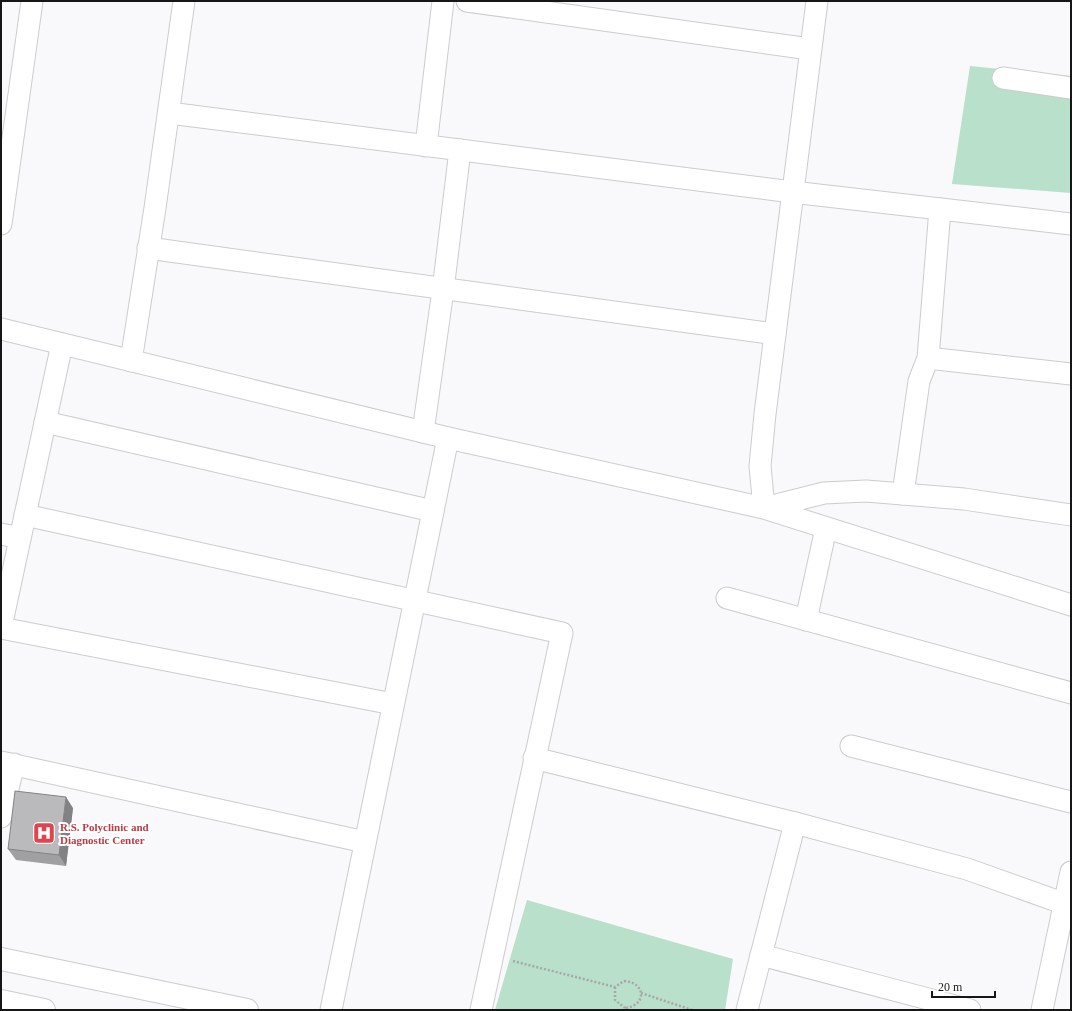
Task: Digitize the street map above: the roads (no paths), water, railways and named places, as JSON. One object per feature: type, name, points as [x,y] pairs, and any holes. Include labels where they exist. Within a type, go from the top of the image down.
[{"type":"main road","points":[[1,959],[247,1010]]},
{"type":"main road","points":[[1,1001],[44,1010]]},
{"type":"street","points":[[1,218],[32,1]]},
{"type":"street","points":[[131,361],[169,113],[184,1]]},
{"type":"street","points":[[426,146],[443,1]]},
{"type":"street","points":[[466,1],[810,49]]},
{"type":"street","points":[[764,508],[760,466],[792,192],[817,1]]},
{"type":"street","points":[[1003,78],[1071,88]]},
{"type":"street","points":[[169,113],[792,192],[1071,224]]},
{"type":"street","points":[[423,432],[443,290],[460,150]]},
{"type":"street","points":[[903,494],[919,381],[928,358],[940,209]]},
{"type":"street","points":[[148,248],[443,290],[775,334]]},
{"type":"street","points":[[1,328],[448,438],[764,508],[1071,605]]},
{"type":"street","points":[[62,344],[25,515],[11,536],[1,628],[393,704]]},
{"type":"street","points":[[928,358],[1071,374]]},
{"type":"street","points":[[45,422],[433,512]]},
{"type":"street","points":[[331,1010],[448,438]]},
{"type":"street","points":[[764,508],[824,493],[866,491],[964,499],[1071,515]]},
{"type":"street","points":[[25,515],[562,633],[534,758],[482,1010]]},
{"type":"street","points":[[806,620],[826,528]]},
{"type":"street","points":[[727,598],[1071,693]]},
{"type":"street","points":[[851,746],[1071,802]]},
{"type":"street","points":[[534,758],[795,822],[967,869],[1068,904]]},
{"type":"street","points":[[1,817],[7,763],[365,842]]},
{"type":"street","points":[[747,1010],[795,822]]},
{"type":"street","points":[[1042,1010],[1068,904],[1071,872]]},
{"type":"street","points":[[761,955],[970,1010]]},
{"type":"place","name":"R.S. Polyclinic and Diagnostic Center","points":[[44,833]]}]
